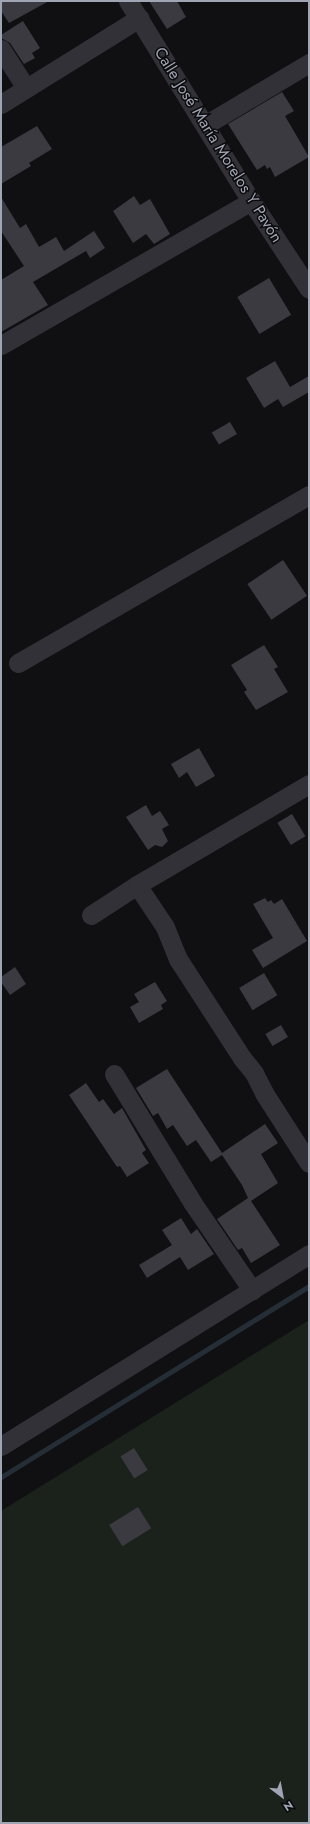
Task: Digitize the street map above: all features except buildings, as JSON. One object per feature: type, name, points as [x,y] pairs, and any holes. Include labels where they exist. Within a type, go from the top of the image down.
[{"type":"street","name":"Calle José María Morelos Y Pavón","points":[[128,1],[251,201],[309,289]]},
{"type":"street","points":[[1,104],[139,18]]},
{"type":"street","points":[[1,49],[26,88]]},
{"type":"street","points":[[205,125],[309,63]]},
{"type":"street","points":[[1,345],[251,201]]},
{"type":"street","points":[[18,663],[309,495]]},
{"type":"street","points":[[91,915],[137,885],[309,784]]},
{"type":"street","points":[[137,885],[165,927],[178,959],[242,1058],[254,1073],[264,1093],[309,1162]]},
{"type":"street","points":[[114,1074],[192,1202],[252,1290]]},
{"type":"street","points":[[1,1446],[309,1254]]},
{"type":"shaded area","points":[[309,1320],[309,1823],[1,1823],[1,1511]]},
{"type":"waterway","points":[[1,1477],[309,1286]]}]
